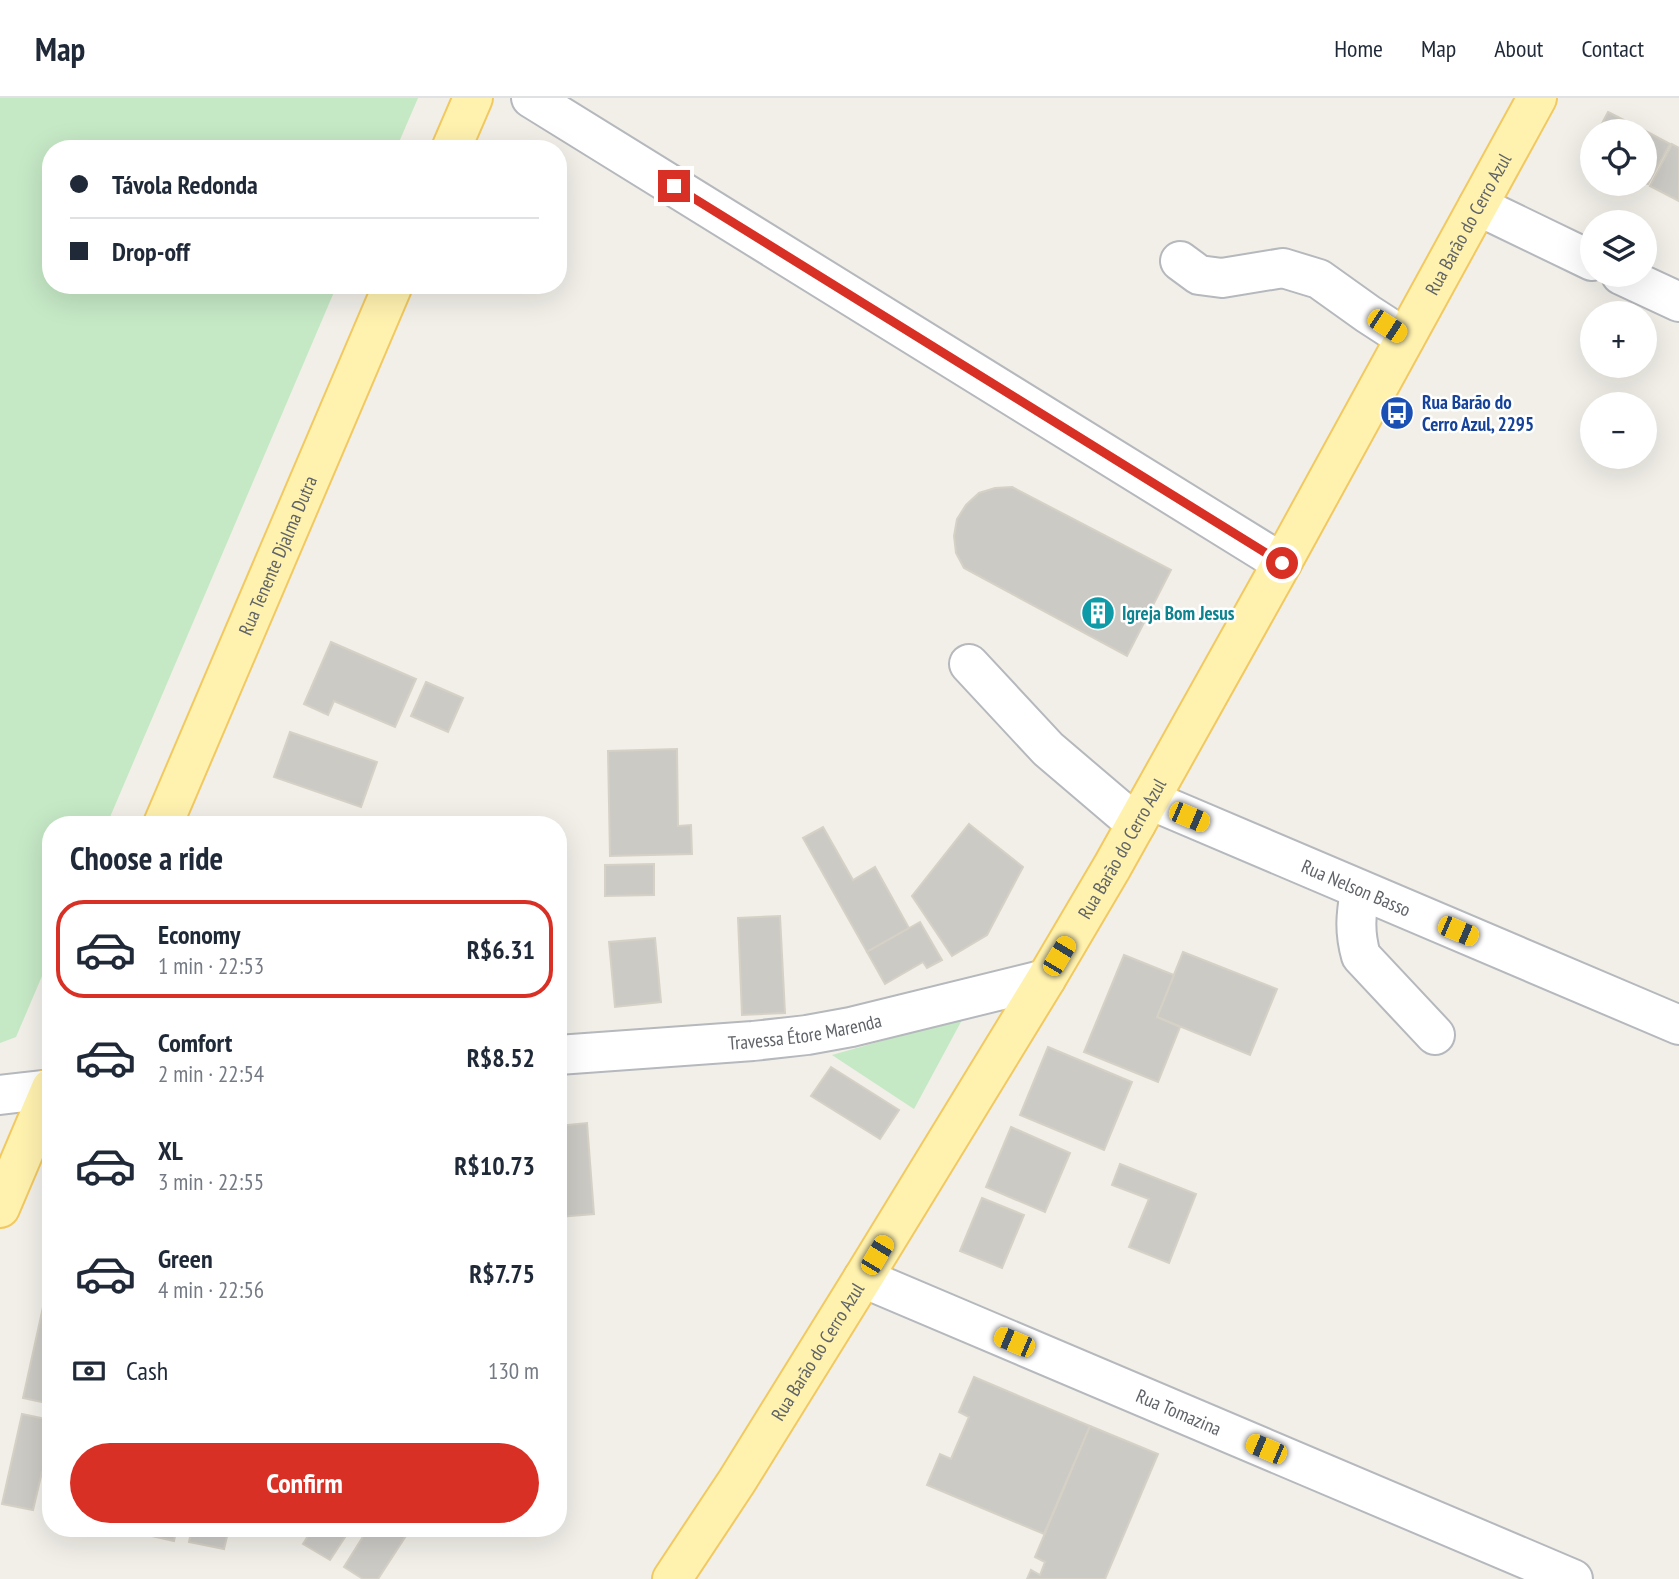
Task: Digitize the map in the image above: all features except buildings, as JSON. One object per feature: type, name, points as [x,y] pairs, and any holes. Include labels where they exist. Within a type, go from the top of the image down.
[{"type":"main road","points":[[455,140],[473,98]]},
{"type":"main road","name":"Rua Barão do Cerro Azul","points":[[672,1579],[737,1481],[1046,979],[1282,563],[1537,98]]},
{"type":"main road","name":"Rua Tenente Djalma Dutra","points":[[166,816],[389,294]]},
{"type":"main road","points":[[0,1208],[42,1110]]},
{"type":"street","points":[[531,98],[1282,563]]},
{"type":"street","points":[[1478,206],[1580,255]]},
{"type":"street","points":[[1180,261],[1199,275],[1222,278],[1283,268],[1319,279],[1405,338]]},
{"type":"street","points":[[1647,287],[1679,302]]},
{"type":"street","name":"Rua Nelson Basso","points":[[969,664],[1048,750],[1143,812],[1360,890],[1679,1025]]},
{"type":"street","points":[[1360,890],[1355,923],[1361,956],[1435,1035]]},
{"type":"street","name":"Travessa Étore Marenda","points":[[567,1054],[807,1035],[1046,979]]},
{"type":"street","points":[[0,1095],[42,1090]]},
{"type":"street","name":"Rua Tomazina","points":[[863,1278],[1573,1579]]},
{"type":"green space","points":[[0,98],[418,98],[400,140],[42,140],[42,294],[333,294],[110,816],[42,816],[42,976],[16,1037],[0,1043]]},
{"type":"green space","points":[[963,1018],[914,1109],[832,1055]]},
{"type":"place","name":"Rua Barão do Cerro Azul, 2295","points":[[1397,413]]},
{"type":"place","name":"Igreja Bom Jesus","points":[[1098,613]]},
{"type":"route","points":[[674,186],[1282,563]]}]
